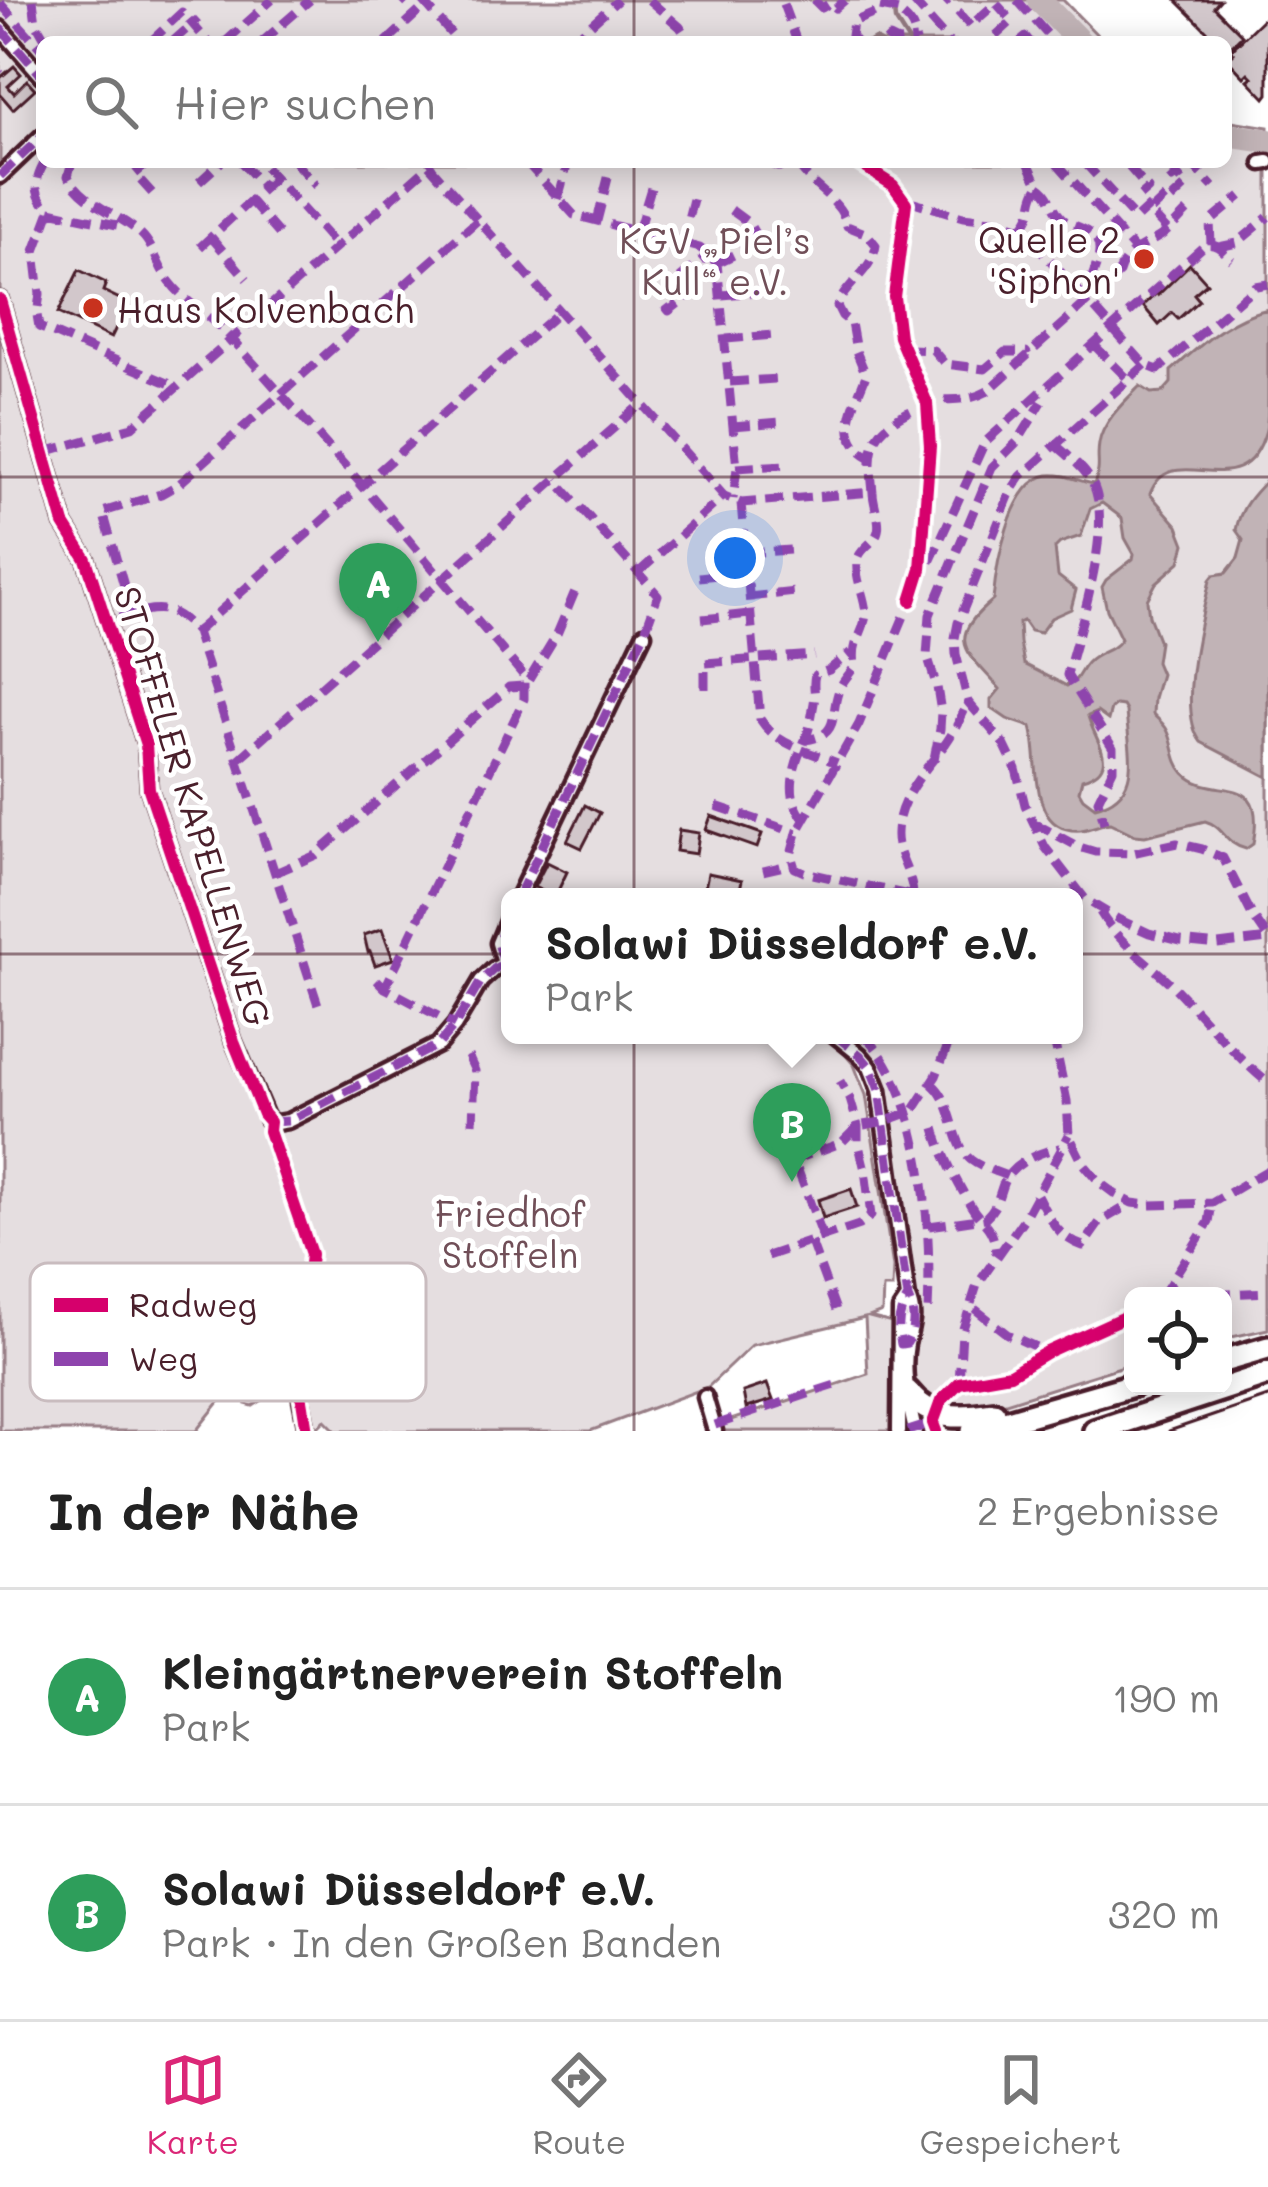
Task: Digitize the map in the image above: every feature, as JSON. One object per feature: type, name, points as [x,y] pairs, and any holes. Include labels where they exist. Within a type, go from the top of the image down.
[{"type":"main road","points":[[1232,1358],[1268,1348]]},
{"type":"main road","points":[[1095,1431],[1268,1374]]},
{"type":"main road","points":[[973,1431],[1007,1426],[1124,1388]]},
{"type":"main road","points":[[908,1392],[936,1414],[963,1418],[997,1413],[1007,1426]]},
{"type":"street","points":[[0,28],[36,69]]},
{"type":"street","points":[[0,176],[36,142]]},
{"type":"street","name":"STOFFELER KAPELLENWEG","points":[[0,300],[64,524],[86,559],[146,745],[149,789],[263,1114],[270,1122],[288,1121],[438,1045],[481,981],[501,966]]},
{"type":"street","points":[[522,888],[644,634]]},
{"type":"street","points":[[847,1044],[870,1067],[880,1090],[908,1298],[900,1310],[898,1333],[904,1343],[915,1431]]},
{"type":"street","points":[[898,1431],[904,1343]]},
{"type":"street","points":[[706,1397],[715,1431]]},
{"type":"street","points":[[301,1401],[307,1431]]},
{"type":"green space","points":[[0,0],[1063,0],[1098,36],[36,36],[36,168],[1232,168],[1232,121],[1268,127],[1268,1329],[1232,1337],[1232,1287],[1124,1287],[1124,1366],[974,1413],[935,1403],[913,1386],[913,1296],[874,1087],[854,1057],[837,1045],[854,1065],[866,1095],[893,1267],[892,1288],[883,1288],[882,1312],[869,1317],[892,1323],[892,1342],[899,1343],[894,1431],[718,1431],[716,1425],[868,1374],[865,1318],[752,1345],[708,1387],[590,1431],[336,1431],[325,1420],[315,1430],[309,1401],[426,1401],[426,1263],[30,1263],[30,1401],[220,1401],[196,1431],[0,1431]]},
{"type":"shaded area","points":[[1268,309],[1266,430],[1255,454],[1241,467],[1174,471],[1160,478],[1150,494],[1178,526],[1185,544],[1180,562],[1156,583],[1147,600],[1159,642],[1156,662],[1161,674],[1153,714],[1169,733],[1184,773],[1209,786],[1235,790],[1252,804],[1253,844],[1239,847],[1205,821],[1145,836],[1110,823],[1081,830],[1063,828],[1044,808],[1031,727],[991,708],[1000,689],[971,655],[965,636],[993,600],[1007,528],[1023,493],[1048,475],[1094,484],[1101,436],[1121,405],[1140,386],[1151,393],[1163,392],[1171,383],[1171,371],[1228,326]],"holes":[[[1102,503],[1122,518],[1134,554],[1102,587],[1121,639],[1091,659],[1067,686],[1024,664],[1019,623],[1040,633],[1051,618],[1071,609],[1076,590],[1058,576],[1055,548],[1081,536],[1090,509]],[[1116,705],[1126,711],[1130,769],[1121,792],[1095,807],[1079,791],[1082,779],[1094,774],[1103,761],[1088,716],[1097,712],[1108,720]]]},
{"type":"shaded area","points":[[1268,479],[1268,777],[1201,742],[1194,728],[1191,687],[1210,580],[1226,573],[1238,558],[1243,540],[1236,530],[1241,515]]},
{"type":"building","points":[[1176,0],[1220,0],[1214,7],[1242,35],[1232,45],[1232,36],[1212,36]]},
{"type":"building","points":[[1268,14],[1265,98],[1248,80],[1252,77],[1248,73],[1244,77],[1232,64],[1232,49]]},
{"type":"building","points":[[14,66],[21,74],[8,86],[14,93],[27,80],[35,89],[13,109],[0,94],[0,78]]},
{"type":"building","points":[[1190,264],[1207,283],[1194,294],[1199,300],[1178,319],[1172,313],[1159,325],[1143,306]]},
{"type":"building","name":"Haus Kolvenbach","points":[[79,270],[106,283],[103,291],[128,303],[111,338],[58,313]]},
{"type":"building","points":[[585,805],[600,813],[582,848],[567,841]]},
{"type":"building","points":[[711,816],[762,834],[757,848],[706,830]]},
{"type":"building","points":[[679,830],[699,833],[696,854],[676,851]]},
{"type":"building","points":[[547,862],[567,872],[559,888],[534,887]]},
{"type":"building","points":[[708,873],[742,880],[740,888],[705,888]]},
{"type":"building","points":[[382,929],[393,959],[375,965],[364,935]]},
{"type":"building","points":[[851,1189],[857,1207],[823,1218],[818,1200]]},
{"type":"building","points":[[767,1384],[773,1400],[746,1408],[743,1392]]},
{"type":"waterway","points":[[893,0],[895,20],[905,36]]},
{"type":"waterway","points":[[1039,0],[1074,36]]},
{"type":"waterway","points":[[1232,136],[1268,141]]},
{"type":"tram line","points":[[1169,1431],[1268,1397]]},
{"type":"marked path","points":[[33,0],[44,36]]},
{"type":"marked path","points":[[232,36],[272,0]]},
{"type":"marked path","points":[[269,36],[310,0]]},
{"type":"marked path","points":[[401,4],[405,0]]},
{"type":"marked path","points":[[422,0],[453,36]]},
{"type":"marked path","points":[[578,36],[618,0]]},
{"type":"marked path","points":[[649,0],[686,36]]},
{"type":"marked path","points":[[814,0],[822,8],[830,3],[836,8],[845,0]]},
{"type":"marked path","points":[[912,0],[944,36]]},
{"type":"marked path","points":[[944,4],[948,0]]},
{"type":"marked path","points":[[1017,0],[1049,36]]},
{"type":"marked path","points":[[0,3],[36,43]]},
{"type":"marked path","points":[[958,12],[970,26],[996,3],[1012,21],[996,36]]},
{"type":"marked path","points":[[783,4],[795,36]]},
{"type":"marked path","points":[[392,36],[426,5]]},
{"type":"marked path","points":[[851,36],[853,22],[879,7],[901,11],[914,36]]},
{"type":"marked path","points":[[156,36],[182,12],[203,36]]},
{"type":"marked path","points":[[179,36],[198,19]]},
{"type":"marked path","points":[[0,28],[36,69]]},
{"type":"marked path","points":[[0,176],[36,142]]},
{"type":"marked path","points":[[42,168],[37,188],[50,211],[117,225]]},
{"type":"marked path","points":[[70,168],[68,176],[92,202],[141,234],[177,290],[232,339],[524,676],[524,699],[385,988]]},
{"type":"marked path","points":[[142,168],[135,174],[152,193]]},
{"type":"marked path","points":[[199,182],[214,168]]},
{"type":"marked path","points":[[246,168],[264,188]]},
{"type":"marked path","points":[[266,168],[336,246]]},
{"type":"marked path","points":[[300,168],[316,186]]},
{"type":"marked path","points":[[45,452],[132,427],[426,168]]},
{"type":"marked path","points":[[432,168],[724,496],[741,503],[873,492],[879,527],[857,563],[866,613],[855,646],[855,666],[839,689],[829,730],[805,740]]},
{"type":"marked path","points":[[531,168],[574,215],[700,248],[717,263],[737,468],[733,499]]},
{"type":"marked path","points":[[558,199],[566,168]]},
{"type":"marked path","points":[[800,168],[839,209],[847,226],[867,234],[876,245],[870,262],[837,306],[851,323],[866,375],[850,430],[858,449],[869,457]]},
{"type":"marked path","points":[[1021,228],[1039,186],[1031,168]]},
{"type":"marked path","points":[[1061,168],[1135,250]]},
{"type":"marked path","points":[[1089,168],[1114,195]]},
{"type":"marked path","points":[[1130,168],[1148,189],[1140,196]]},
{"type":"marked path","points":[[1162,168],[1186,186],[1150,212],[1167,230]]},
{"type":"marked path","points":[[1195,168],[1213,187]]},
{"type":"marked path","points":[[597,221],[609,174]]},
{"type":"marked path","points":[[200,247],[275,178]]},
{"type":"marked path","points":[[1039,186],[1061,217],[1098,243],[1088,292],[1092,296]]},
{"type":"marked path","points":[[638,231],[651,188]]},
{"type":"marked path","points":[[682,243],[694,195]]},
{"type":"marked path","points":[[1211,244],[1210,222],[1241,196]]},
{"type":"marked path","points":[[250,201],[279,234]]},
{"type":"marked path","points":[[1119,201],[1136,219],[1150,206]]},
{"type":"marked path","points":[[906,203],[1021,228],[1068,280]]},
{"type":"marked path","points":[[873,492],[871,456],[884,428],[928,403],[988,391],[1119,273],[1131,254],[1166,232],[1192,207]]},
{"type":"marked path","points":[[731,210],[749,223],[766,253]]},
{"type":"marked path","points":[[50,211],[35,251],[39,327],[177,387]]},
{"type":"marked path","points":[[1219,247],[1237,243],[1268,217]]},
{"type":"marked path","points":[[132,614],[103,512],[179,484],[479,219]]},
{"type":"marked path","points":[[211,237],[247,279]]},
{"type":"marked path","points":[[717,263],[760,242]]},
{"type":"marked path","points":[[930,562],[985,442],[1205,245],[1217,246],[1232,260]]},
{"type":"marked path","points":[[665,306],[669,311],[688,296],[676,282],[710,253]]},
{"type":"marked path","points":[[1077,289],[1145,365],[1158,370],[1256,286],[1268,284]]},
{"type":"marked path","points":[[722,295],[768,291]]},
{"type":"marked path","points":[[196,632],[560,311]]},
{"type":"marked path","points":[[726,339],[773,335]]},
{"type":"marked path","points":[[1094,345],[1129,380]]},
{"type":"marked path","points":[[905,352],[933,350],[945,364],[985,369],[1005,352],[1028,355]]},
{"type":"marked path","points":[[1077,888],[1045,847],[1004,744],[968,702],[955,638],[1011,491],[1021,476],[1145,365]]},
{"type":"marked path","points":[[730,382],[777,379]]},
{"type":"marked path","points":[[934,759],[941,712],[927,656],[930,615],[992,467],[1018,441],[1042,402]]},
{"type":"marked path","points":[[238,760],[641,404]]},
{"type":"marked path","points":[[733,426],[780,422]]},
{"type":"marked path","points":[[1056,445],[1087,474],[1097,497],[1098,546],[1067,675],[1113,748],[1113,769],[1098,800],[1104,823]]},
{"type":"marked path","points":[[737,468],[784,465]]},
{"type":"marked path","points":[[522,888],[644,634],[658,595],[556,480]]},
{"type":"marked path","points":[[639,572],[724,496]]},
{"type":"marked path","points":[[741,503],[760,719],[784,742],[837,763]]},
{"type":"marked path","points":[[745,553],[790,550]]},
{"type":"marked path","points":[[699,577],[746,572]]},
{"type":"marked path","points":[[275,873],[316,855],[509,687],[525,686],[557,634],[576,589]]},
{"type":"marked path","points":[[748,597],[796,592]]},
{"type":"marked path","points":[[877,888],[804,872],[795,868],[791,855],[797,833],[859,724],[914,592]]},
{"type":"marked path","points":[[119,618],[169,611],[196,632],[320,1011]]},
{"type":"marked path","points":[[702,619],[750,614]]},
{"type":"marked path","points":[[805,820],[792,791],[811,721],[815,675],[851,652]]},
{"type":"marked path","points":[[705,689],[705,663],[814,655]]},
{"type":"marked path","points":[[912,888],[897,841],[902,808],[968,702]]},
{"type":"marked path","points":[[716,806],[797,833]]},
{"type":"marked path","points":[[1034,823],[1096,852],[1132,853],[1177,843],[1223,858],[1268,938]]},
{"type":"marked path","points":[[763,871],[792,864]]},
{"type":"marked path","points":[[1083,896],[1118,919],[1180,941],[1218,945],[1268,939]]},
{"type":"marked path","points":[[1100,912],[1125,943],[1268,1083]]},
{"type":"marked path","points":[[501,936],[501,953]]},
{"type":"marked path","points":[[270,1122],[288,1121],[438,1045],[481,981],[501,965]]},
{"type":"marked path","points":[[377,980],[455,1025]]},
{"type":"marked path","points":[[846,1044],[870,1067],[879,1090],[908,1298]]},
{"type":"marked path","points":[[871,1044],[900,1091],[912,1126],[925,1204],[928,1310]]},
{"type":"marked path","points":[[823,1237],[794,1160],[841,1143],[858,1126],[913,1111],[936,1076],[948,1044]]},
{"type":"marked path","points":[[1055,1044],[1069,1135],[1083,1163],[1115,1194],[1150,1205],[1212,1203],[1268,1170]]},
{"type":"marked path","points":[[468,1056],[475,1071],[473,1123]]},
{"type":"marked path","points":[[767,1256],[859,1225],[871,1216],[858,1126],[840,1081]]},
{"type":"marked path","points":[[932,1084],[945,1102],[965,1153],[979,1165],[1007,1176]]},
{"type":"marked path","points":[[935,1128],[955,1178],[990,1231],[996,1254]]},
{"type":"marked path","points":[[959,1383],[962,1332],[977,1285],[1023,1220],[1069,1135]]},
{"type":"marked path","points":[[929,1226],[985,1218],[1012,1170],[1035,1155],[1060,1148]]},
{"type":"marked path","points":[[1037,1195],[1060,1232],[1083,1246],[1100,1222],[1132,1203]]},
{"type":"marked path","points":[[1168,1287],[1209,1222],[1212,1203]]},
{"type":"marked path","points":[[811,1242],[837,1313]]},
{"type":"marked path","points":[[1232,1294],[1268,1292]]},
{"type":"marked path","points":[[908,1298],[913,1326],[907,1343],[901,1344],[899,1320],[908,1298]]},
{"type":"marked path","points":[[975,1309],[1007,1334],[1047,1352]]},
{"type":"marked path","points":[[715,1425],[841,1383]]},
{"type":"marked path","points":[[908,1431],[933,1423]]},
{"type":"cycle path","points":[[866,168],[893,185],[906,203],[894,297],[899,337],[927,403],[930,446],[921,569],[911,601]]},
{"type":"cycle path","points":[[0,300],[64,524],[86,559],[146,745],[149,789],[234,1042],[270,1122],[310,1263]]},
{"type":"cycle path","points":[[936,1431],[933,1423],[941,1401],[959,1383],[1010,1374],[1124,1317]]},
{"type":"cycle path","points":[[302,1401],[307,1431]]},
{"type":"place","name":"Quelle 2 'Siphon'","points":[[1144,259]]},
{"type":"place","name":"Haus Kolvenbach","points":[[93,308]]},
{"type":"place","name":"Kleingärtnerverein Stoffeln","points":[[378,642]]},
{"type":"place","name":"Solawi Düsseldorf e.V.","points":[[792,1182]]},
{"type":"park label","name":"KGV „Piel’s Kull“ e.V.","points":[[715,260]]},
{"type":"park label","name":"Friedhof Stoffeln","points":[[510,1232]]}]
